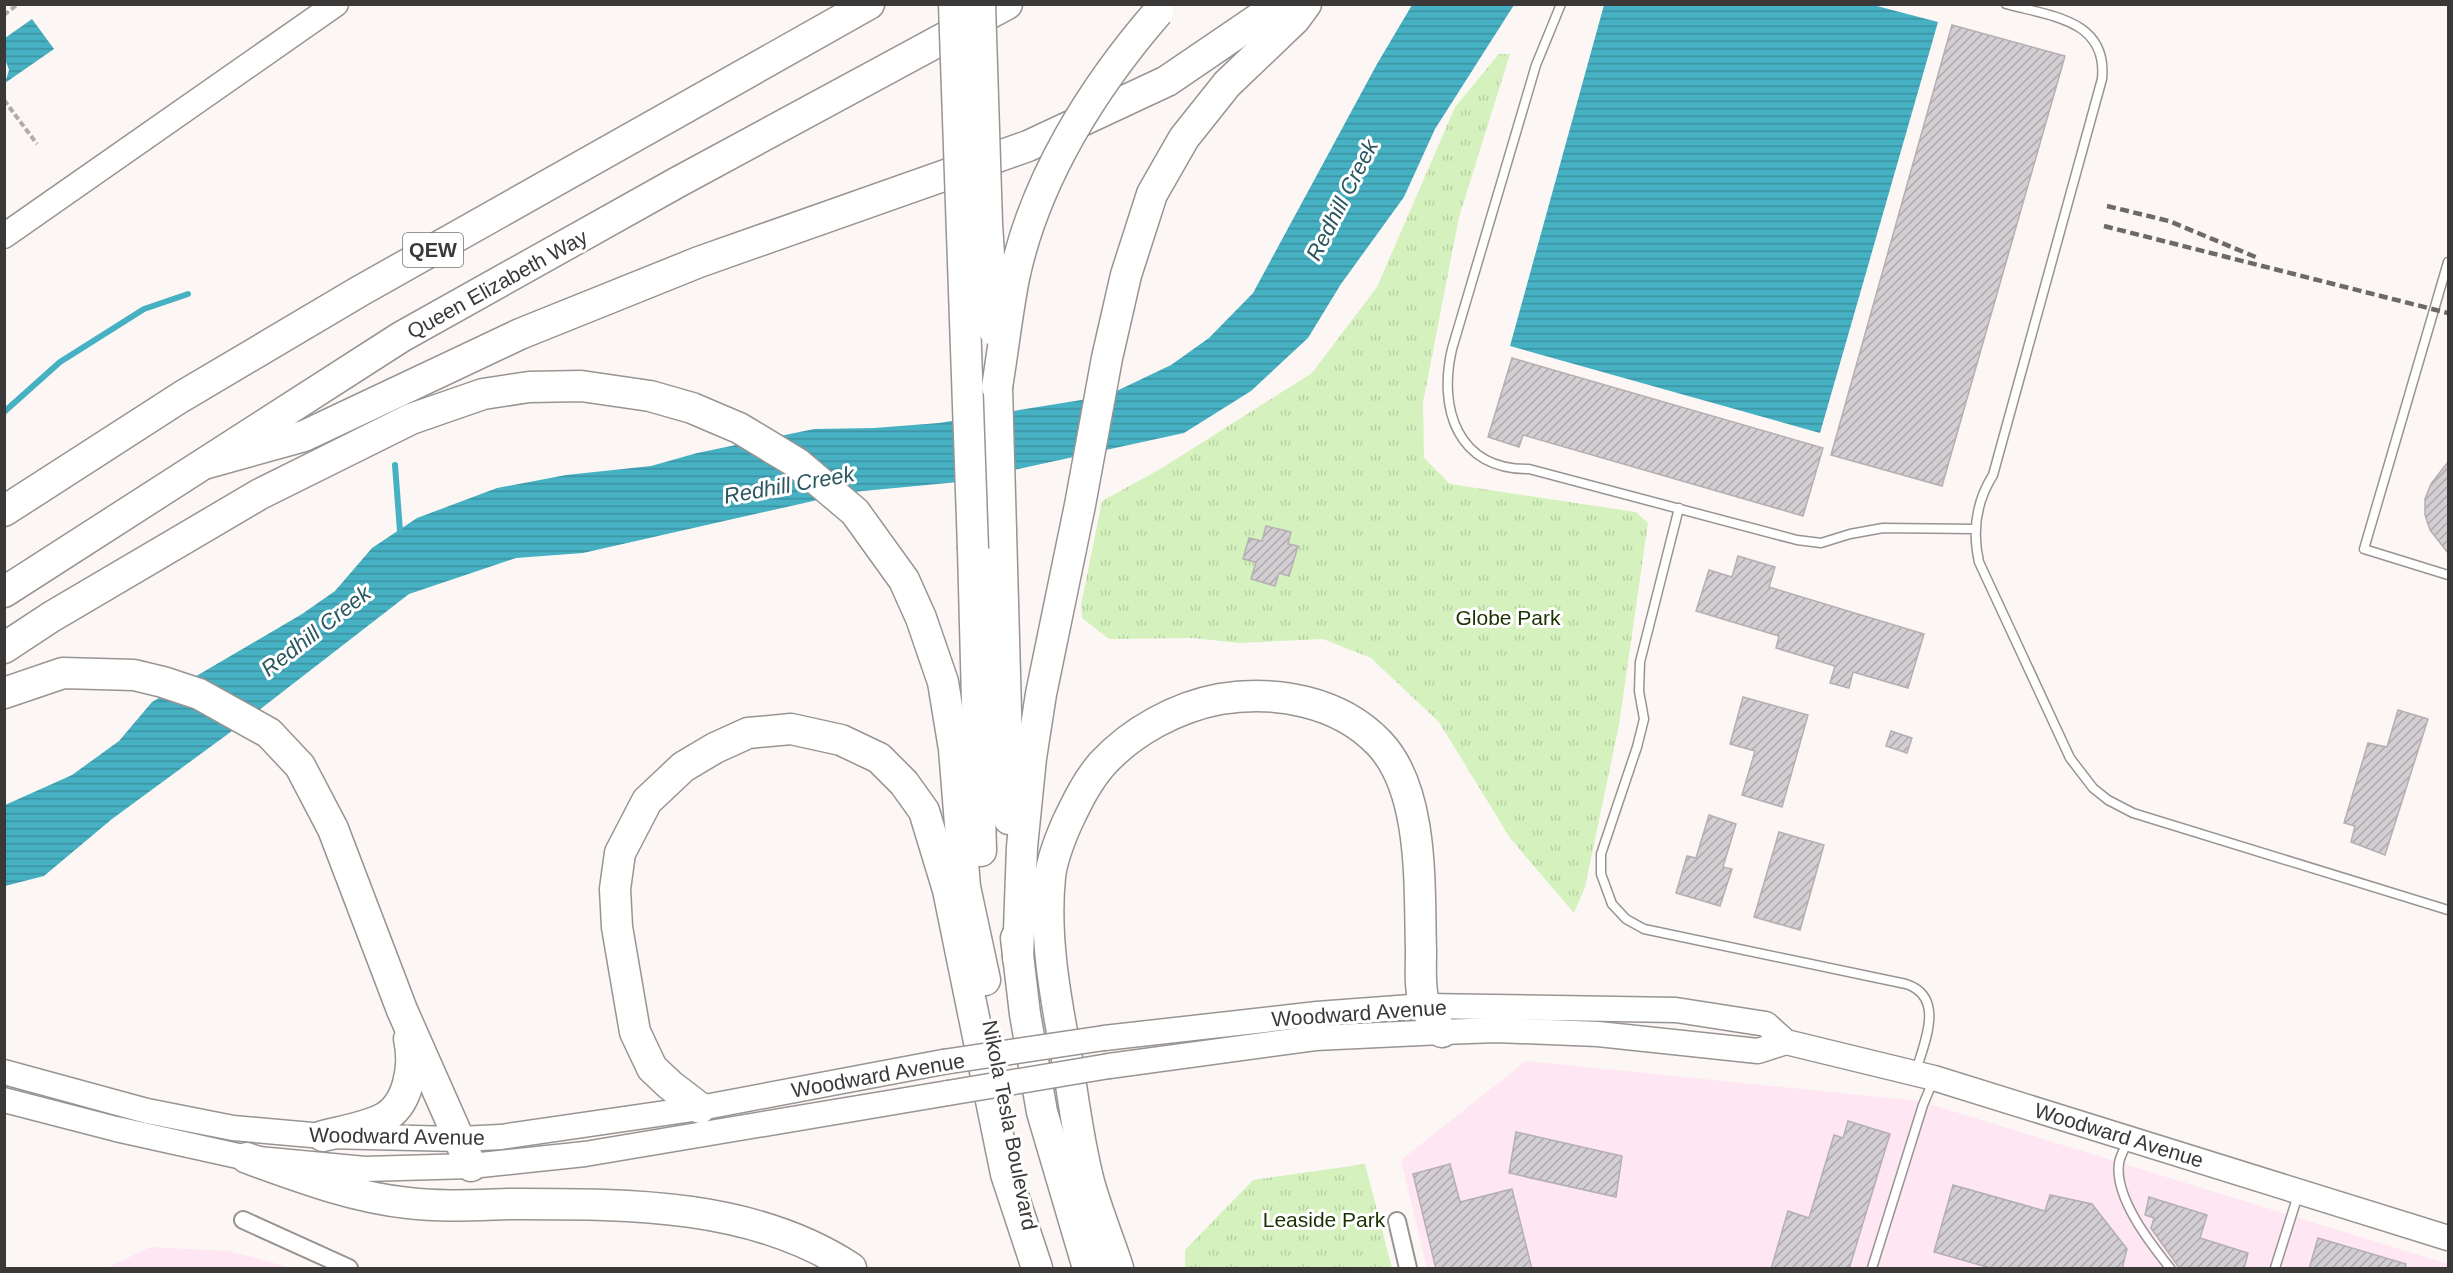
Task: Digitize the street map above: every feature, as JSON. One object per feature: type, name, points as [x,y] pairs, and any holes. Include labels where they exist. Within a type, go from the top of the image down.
[{"type":"highway","points":[[954,4],[985,980]]},
{"type":"highway","points":[[980,4],[987,224],[998,387],[1011,864],[1018,958]]},
{"type":"highway","name":"Queen Elizabeth Way","points":[[4,592],[401,337],[678,182],[1007,4]]},
{"type":"highway","points":[[207,463],[304,436],[519,334],[699,262],[1028,146],[1167,81],[1280,4]]},
{"type":"highway","points":[[1018,958],[1022,847],[1031,758],[1041,694],[1080,505],[1107,358],[1133,255],[1152,194],[1184,138],[1227,84],[1295,19],[1306,4]]},
{"type":"highway","name":"QEW","points":[[4,511],[181,397],[360,291],[866,5]]},
{"type":"highway","points":[[998,387],[1014,277],[1036,206],[1060,152],[1086,110],[1123,52],[1162,8]]},
{"type":"highway","points":[[4,648],[51,617],[260,494],[356,445],[422,415],[483,394],[529,387],[581,386],[650,396],[692,408],[739,428],[797,463],[855,512],[904,580],[921,618],[943,682],[954,749],[965,887],[985,980]]},
{"type":"highway","points":[[4,693],[63,673],[134,675],[199,694],[268,732],[300,766],[333,829],[402,1010],[471,1166]]},
{"type":"highway","points":[[1118,1269],[1089,1181],[1058,1011],[1049,921],[1050,874],[1062,835],[1079,797],[1102,764],[1128,740],[1180,710],[1200,702],[1231,697],[1264,697],[1304,701],[1328,708],[1367,732],[1381,744],[1405,785],[1415,838],[1425,1006],[1442,1032]]},
{"type":"highway","points":[[700,1108],[652,1068],[634,1032],[617,927],[615,889],[620,854],[647,801],[683,767],[715,748],[748,733],[791,729],[841,740],[879,758],[904,783],[924,811],[948,890],[1006,1174],[1037,1269]]},
{"type":"highway","name":"Nikola Tesla Boulevard","points":[[1018,958],[1042,1112],[1088,1269]]},
{"type":"highway","name":"Nikola Tesla Boulevard","points":[[985,980],[995,1067],[1037,1269]]},
{"type":"highway","points":[[323,1136],[378,1121],[385,1118],[396,1106],[412,1074],[412,1055],[402,1010]]},
{"type":"highway","points":[[247,1158],[345,1192],[411,1204],[611,1204],[706,1214],[794,1240],[824,1252],[851,1269]]},
{"type":"main road","points":[[4,236],[336,4]]},
{"type":"main road","name":"Woodward Avenue","points":[[4,1072],[147,1111],[233,1128],[323,1136],[459,1139],[501,1137],[700,1108],[943,1062],[1104,1038],[1317,1014],[1425,1006],[1676,1010],[1766,1024],[1786,1042],[1925,1075],[2448,1238]]},
{"type":"main road","name":"Woodward Avenue","points":[[4,1100],[116,1130],[247,1158],[365,1169],[471,1166],[585,1154],[1109,1066],[1315,1038],[1496,1030],[1598,1034],[1758,1052],[1786,1042]]},
{"type":"street","points":[[243,1220],[349,1269]]},
{"type":"street","points":[[1397,1221],[1408,1269]]},
{"type":"lane","points":[[1561,4],[1534,71],[1446,373],[1448,405],[1461,436],[1476,452],[1496,464],[1529,469],[1797,540],[1821,543],[1850,534],[1883,528],[1975,529]]},
{"type":"lane","points":[[2006,4],[2069,21],[2083,29],[2098,48],[2102,71],[1993,475],[1981,500],[1975,529],[1979,562],[2070,758],[2086,781],[2101,794],[2133,813],[2448,910]]},
{"type":"lane","points":[[2448,262],[2364,549],[2448,575]]},
{"type":"lane","points":[[1678,508],[1640,663],[1639,691],[1644,718],[1637,747],[1601,854],[1600,874],[1607,894],[1618,912],[1644,929],[1906,984],[1915,988],[1926,999],[1930,1014],[1923,1105],[1872,1269]]},
{"type":"lane","points":[[2129,1138],[2119,1163],[2122,1194],[2146,1237],[2170,1269]]},
{"type":"lane","points":[[2275,1269],[2299,1191]]},
{"type":"path","points":[[4,15],[17,5]]},
{"type":"path","points":[[4,100],[37,144]]},
{"type":"shaded area","points":[[1526,1061],[1920,1101],[2448,1264],[2448,1268],[1427,1268],[1401,1160]]},
{"type":"shaded area","points":[[150,1247],[229,1251],[292,1268],[107,1268]]},
{"type":"green space","name":"Globe Park","points":[[1499,54],[1510,54],[1459,217],[1423,403],[1424,458],[1450,484],[1636,512],[1648,523],[1619,725],[1585,887],[1574,913],[1510,838],[1439,722],[1371,658],[1323,639],[1240,643],[1192,638],[1109,639],[1082,618],[1081,605],[1102,501],[1162,468],[1312,373],[1377,287],[1455,107]]},
{"type":"green space","name":"Leaside Park","points":[[1365,1164],[1392,1268],[1185,1268],[1185,1250],[1253,1180]]},
{"type":"water","name":"Redhill Creek","points":[[1412,5],[1514,5],[1435,129],[1404,197],[1341,284],[1308,338],[1251,391],[1184,433],[958,482],[853,492],[583,553],[516,558],[409,594],[232,731],[112,819],[44,876],[5,886],[5,805],[72,775],[119,741],[152,702],[302,614],[335,591],[372,548],[417,518],[497,488],[566,475],[651,466],[697,453],[814,429],[874,428],[939,423],[1106,396],[1171,365],[1209,338],[1253,293],[1377,64]]},
{"type":"water","points":[[1604,5],[1873,5],[1938,22],[1820,433],[1510,346]]},
{"type":"water","points":[[32,19],[54,49],[5,83],[9,70],[5,59],[5,38]]},
{"type":"building","points":[[1952,25],[2065,56],[1942,486],[1831,455]]},
{"type":"building","points":[[1512,358],[1823,448],[1803,516],[1523,435],[1519,447],[1488,437]]},
{"type":"building","points":[[2448,462],[2448,553],[2430,530],[2425,515],[2425,499],[2431,484]]},
{"type":"building","points":[[1266,526],[1291,532],[1288,544],[1298,546],[1289,576],[1279,573],[1275,586],[1251,579],[1256,562],[1243,559],[1249,538],[1262,541]]},
{"type":"building","points":[[1738,556],[1775,567],[1769,587],[1924,634],[1908,688],[1853,672],[1849,688],[1830,683],[1835,666],[1776,648],[1779,636],[1696,611],[1709,570],[1732,577]]},
{"type":"building","points":[[1743,697],[1808,715],[1782,807],[1742,795],[1755,751],[1730,744]]},
{"type":"building","points":[[2398,710],[2428,719],[2385,855],[2351,842],[2355,826],[2344,823],[2368,743],[2387,747]]},
{"type":"building","points":[[1891,731],[1912,738],[1907,753],[1886,746]]},
{"type":"building","points":[[1709,815],[1736,824],[1723,867],[1732,869],[1720,906],[1676,893],[1687,856],[1696,858]]},
{"type":"building","points":[[1779,832],[1824,845],[1800,930],[1754,917]]},
{"type":"building","points":[[1848,1121],[1890,1134],[1849,1269],[1771,1269],[1788,1211],[1809,1218],[1834,1135],[1843,1138]]},
{"type":"building","points":[[1516,1132],[1622,1156],[1616,1197],[1509,1173]]},
{"type":"building","points":[[1450,1164],[1460,1202],[1512,1189],[1532,1269],[1436,1269],[1413,1174]]},
{"type":"building","points":[[1953,1185],[2045,1211],[2050,1195],[2092,1204],[2127,1249],[2122,1269],[1994,1269],[1934,1252]]},
{"type":"building","points":[[2149,1197],[2207,1215],[2200,1238],[2248,1253],[2244,1269],[2180,1269],[2151,1228],[2154,1218],[2145,1215]]},
{"type":"building","points":[[2318,1238],[2406,1264],[2405,1269],[2309,1269]]},
{"type":"waterway","points":[[4,412],[60,362],[144,309],[188,294]]},
{"type":"waterway","points":[[395,465],[400,531]]},
{"type":"railway","points":[[2107,206],[2169,221],[2258,258]]},
{"type":"railway","points":[[2104,226],[2448,313]]}]
